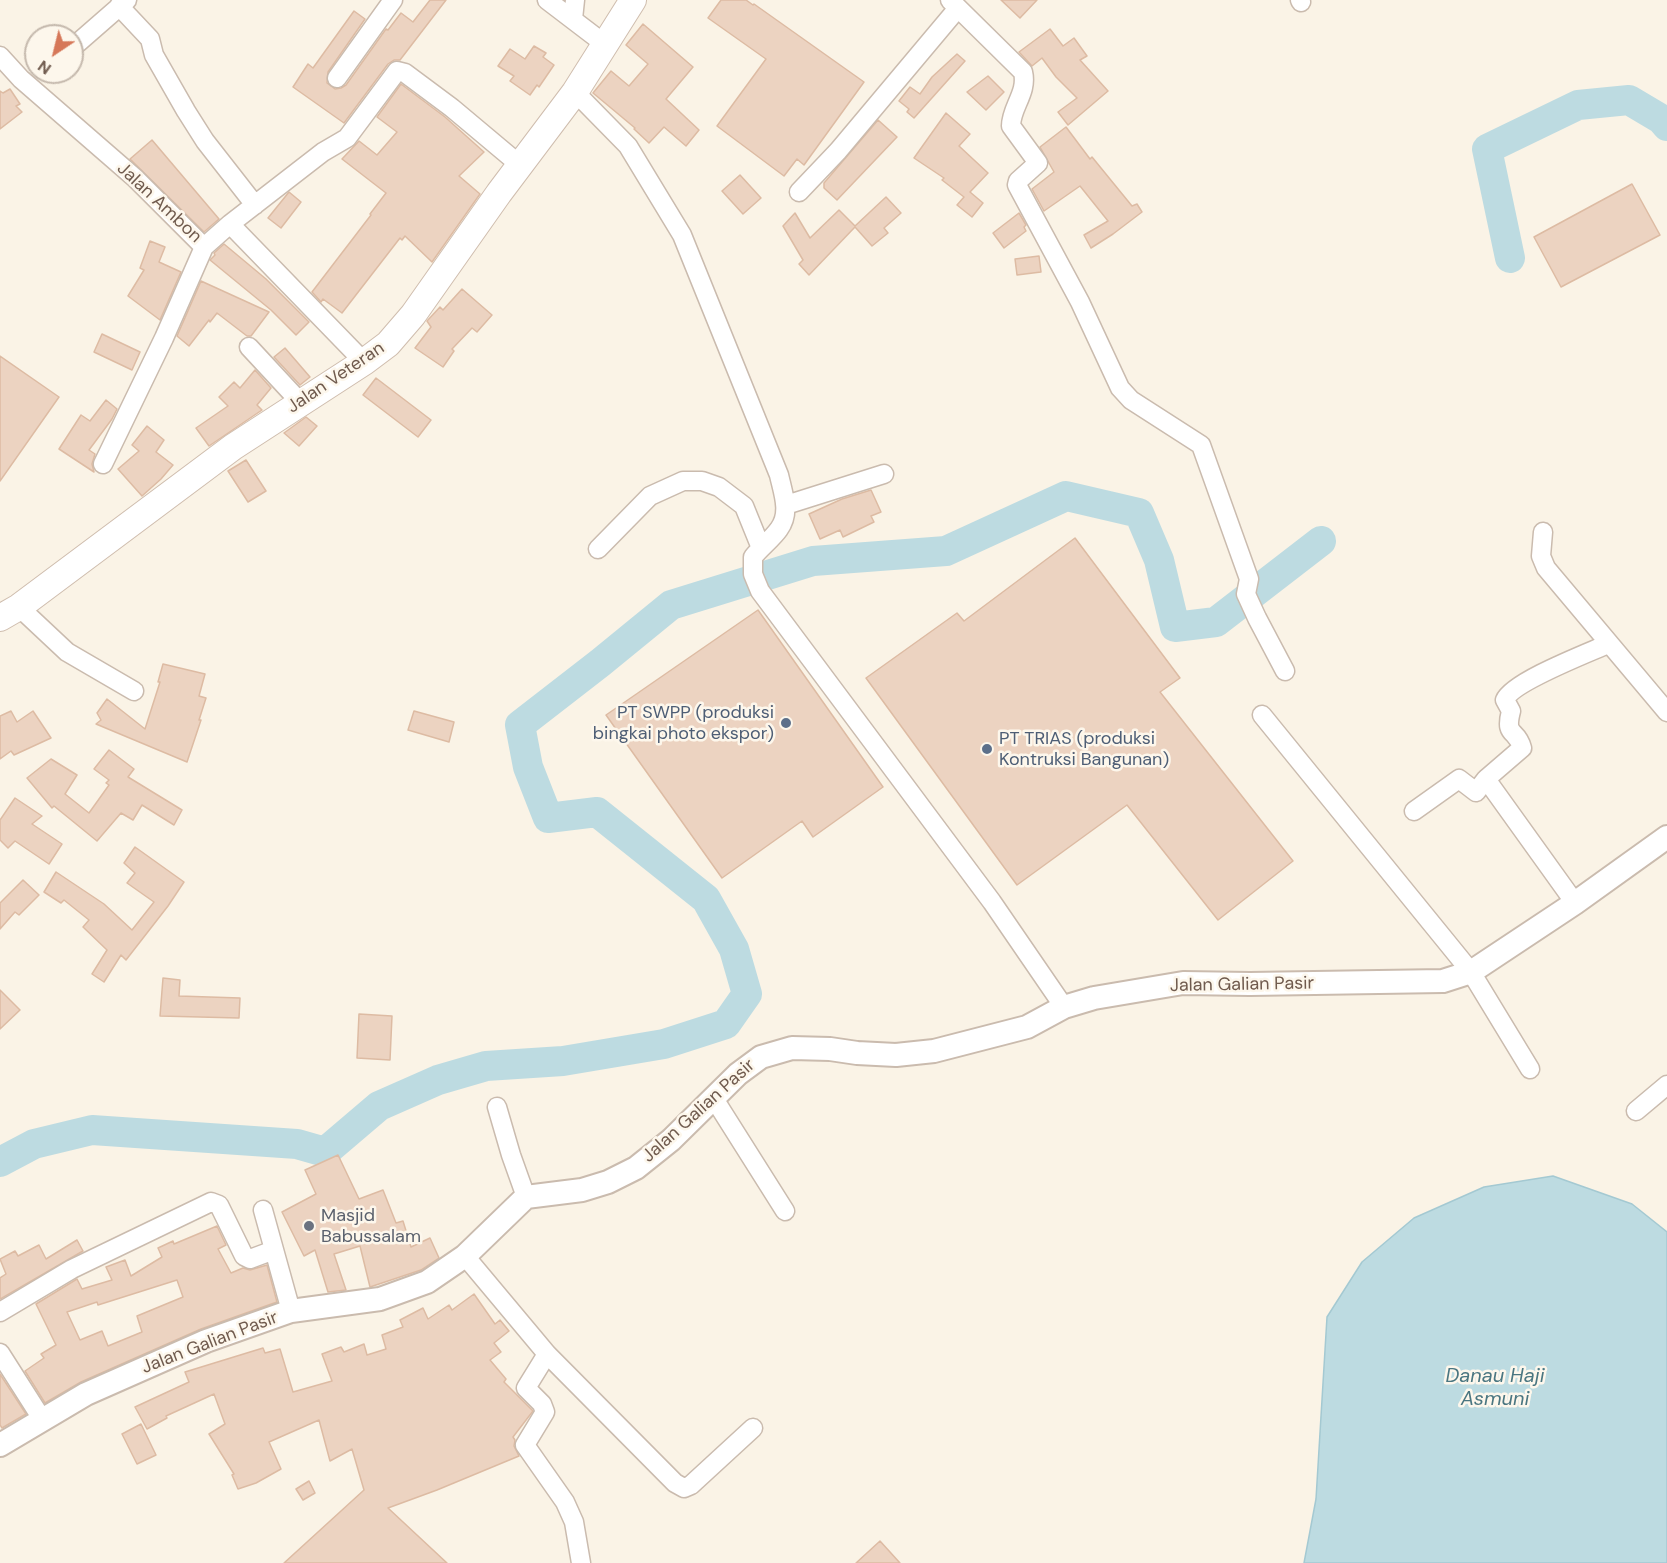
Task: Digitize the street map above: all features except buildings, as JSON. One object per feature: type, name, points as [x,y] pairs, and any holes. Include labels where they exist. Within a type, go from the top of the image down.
[{"type":"main road","name":"Jalan Veteran","points":[[9,612],[233,447],[388,344],[413,315],[575,92],[633,0]]},
{"type":"street","points":[[337,78],[393,0]]},
{"type":"street","points":[[547,0],[606,45]]},
{"type":"street","points":[[573,19],[575,0]]},
{"type":"street","points":[[84,37],[123,3],[150,39],[154,55],[205,141],[255,205]]},
{"type":"street","points":[[799,192],[838,151],[954,4],[1023,72],[1024,88],[1012,117],[1011,126],[1038,163],[1018,181],[1017,185],[1080,302],[1120,388],[1131,400],[1201,445],[1249,579],[1248,598],[1285,671]]},
{"type":"street","name":"Jalan Ambon","points":[[0,56],[24,72]]},
{"type":"street","points":[[230,224],[323,152],[346,138],[361,122],[395,73],[400,71],[452,108],[520,165]]},
{"type":"street","name":"Jalan Ambon","points":[[38,84],[204,247],[230,224],[364,362]]},
{"type":"street","points":[[575,92],[628,146],[682,235],[779,475],[786,505],[784,519],[779,530],[753,557],[752,564],[757,582],[992,902],[1064,1007]]},
{"type":"street","points":[[103,464],[125,414],[165,338],[204,247]]},
{"type":"street","points":[[249,347],[301,403]]},
{"type":"street","points":[[786,505],[884,474]]},
{"type":"street","points":[[598,549],[650,496],[683,481],[702,481],[719,487],[744,506],[760,548]]},
{"type":"street","points":[[1543,532],[1541,556],[1546,568],[1667,712]]},
{"type":"street","points":[[9,612],[67,652],[134,691]]},
{"type":"street","points":[[1414,811],[1459,779],[1476,792],[1486,779],[1522,748],[1508,727],[1507,722],[1511,711],[1505,700],[1508,694],[1534,678],[1608,644]]},
{"type":"street","points":[[1262,715],[1471,972],[1530,1069]]},
{"type":"street","points":[[1486,779],[1575,903]]},
{"type":"street","name":"Jalan Galian Pasir","points":[[0,1445],[86,1394],[207,1341],[291,1311],[380,1299],[427,1282],[465,1256],[526,1197],[582,1190],[609,1182],[627,1173],[671,1140],[713,1097],[761,1057],[792,1048],[896,1055],[934,1051],[1027,1027],[1064,1007],[1094,998],[1183,983],[1443,981],[1471,972],[1666,839]]},
{"type":"street","points":[[1636,1111],[1667,1085]]},
{"type":"street","points":[[713,1097],[785,1210]]},
{"type":"street","points":[[497,1107],[526,1197]]},
{"type":"street","points":[[0,1312],[72,1269],[211,1202],[219,1205],[244,1256],[250,1259],[274,1250]]},
{"type":"street","points":[[262,1210],[291,1311]]},
{"type":"street","points":[[465,1256],[547,1354],[675,1483],[684,1488],[691,1485],[753,1428]]},
{"type":"street","points":[[0,1353],[42,1419]]},
{"type":"street","points":[[547,1354],[526,1388],[543,1404],[545,1412],[525,1445],[565,1502],[574,1522],[581,1563]]},
{"type":"water","name":"Danau Haji Asmuni","points":[[1553,1176],[1632,1204],[1667,1232],[1667,1563],[1304,1563],[1316,1499],[1327,1317],[1362,1262],[1414,1218],[1484,1187]]},
{"type":"waterway","points":[[1510,258],[1487,149],[1578,105],[1629,100],[1661,119],[1667,126]]},
{"type":"waterway","points":[[0,1162],[34,1144],[92,1130],[297,1144],[325,1152],[379,1106],[438,1080],[486,1066],[563,1061],[664,1044],[726,1024],[747,994],[734,949],[706,899],[597,812],[548,818],[528,767],[520,725],[671,605],[813,561],[946,551],[1066,496],[1139,513],[1159,560],[1175,627],[1216,622],[1321,541]]},
{"type":"place","name":"PT SWPP (produksi bingkai photo ekspor)","points":[[786,723]]},
{"type":"place","name":"PT TRIAS (produksi Kontruksi Bangunan)","points":[[987,749]]},
{"type":"place","name":"Masjid Babussalam","points":[[309,1226]]}]
